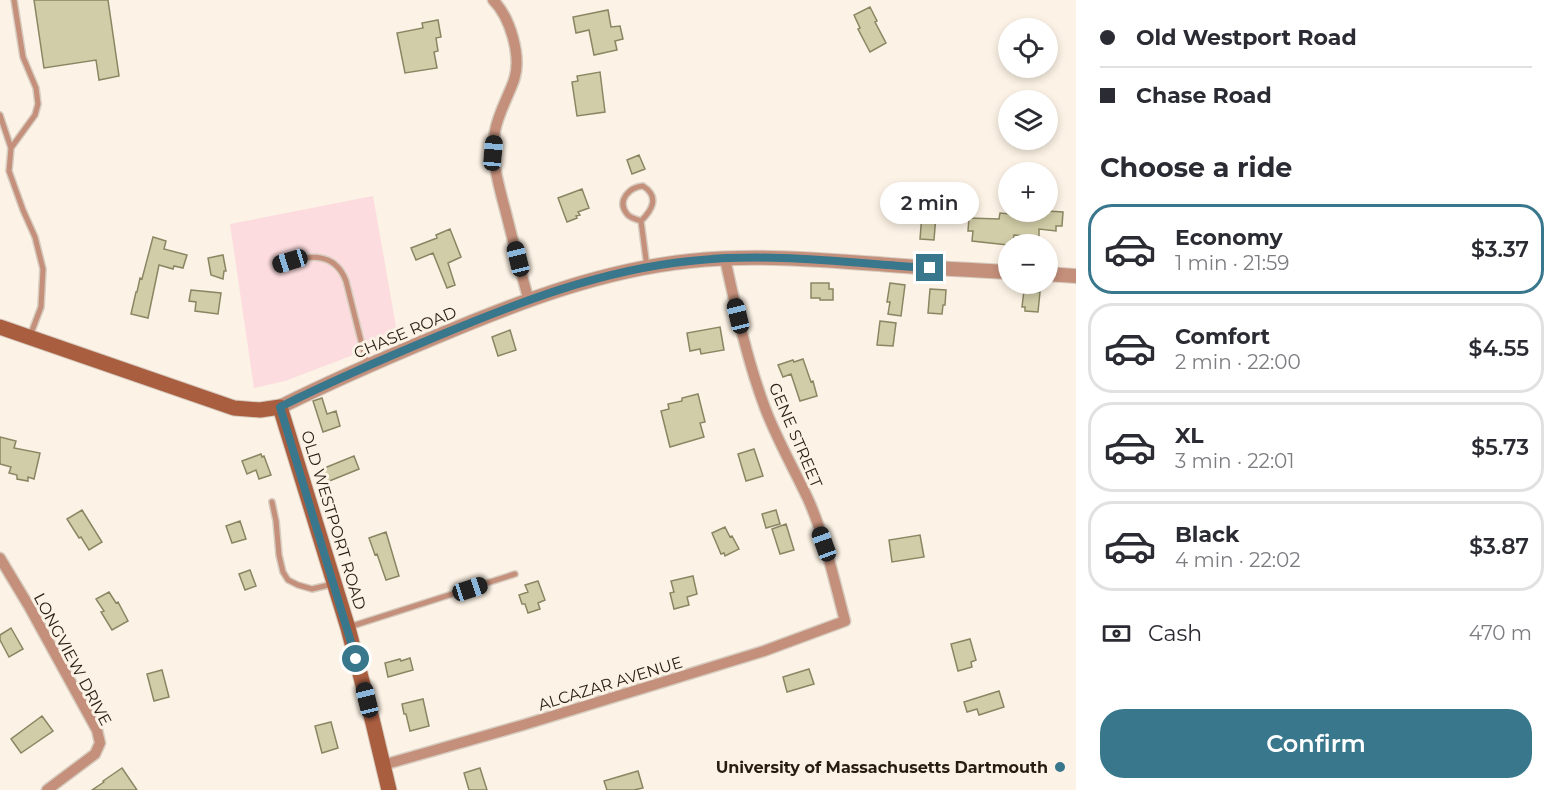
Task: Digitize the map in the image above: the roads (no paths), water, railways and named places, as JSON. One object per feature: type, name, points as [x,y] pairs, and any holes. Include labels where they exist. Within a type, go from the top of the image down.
[{"type":"main road","points":[[0,327],[234,408],[260,410],[280,407]]},
{"type":"main road","name":"OLD WESTPORT ROAD","points":[[280,407],[348,628],[389,790]]},
{"type":"street","points":[[493,0],[501,8],[517,57],[515,77],[495,129],[493,153],[529,301]]},
{"type":"street","name":"CHASE ROAD","points":[[280,407],[326,384],[481,318],[583,282],[647,267],[748,257],[815,259],[998,271]]},
{"type":"street","name":"GENE STREET","points":[[725,259],[742,333],[765,408],[786,457],[808,499],[824,544],[844,621]]},
{"type":"street","points":[[1058,275],[1076,276]]},
{"type":"street","name":"LONGVIEW DRIVE","points":[[0,558],[97,730],[100,743],[95,754],[47,790]]},
{"type":"street","name":"ALCAZAR AVENUE","points":[[383,765],[523,725],[754,654],[844,621]]},
{"type":"lane","points":[[11,148],[35,115],[38,104],[36,88],[23,57],[14,0]]},
{"type":"lane","points":[[0,115],[11,148],[9,171],[35,237],[43,269],[41,307],[30,338]]},
{"type":"lane","points":[[641,221],[629,216],[623,202],[628,192],[643,186],[647,187],[653,201],[649,212],[641,221],[647,267]]},
{"type":"lane","points":[[279,264],[302,257],[324,259],[338,267],[346,281],[368,366]]},
{"type":"lane","points":[[272,502],[279,555],[283,572],[288,579],[312,589],[334,584]]},
{"type":"lane","points":[[348,628],[515,574]]},
{"type":"place","name":"University of Massachusetts Dartmouth","points":[[1060,767]]}]
